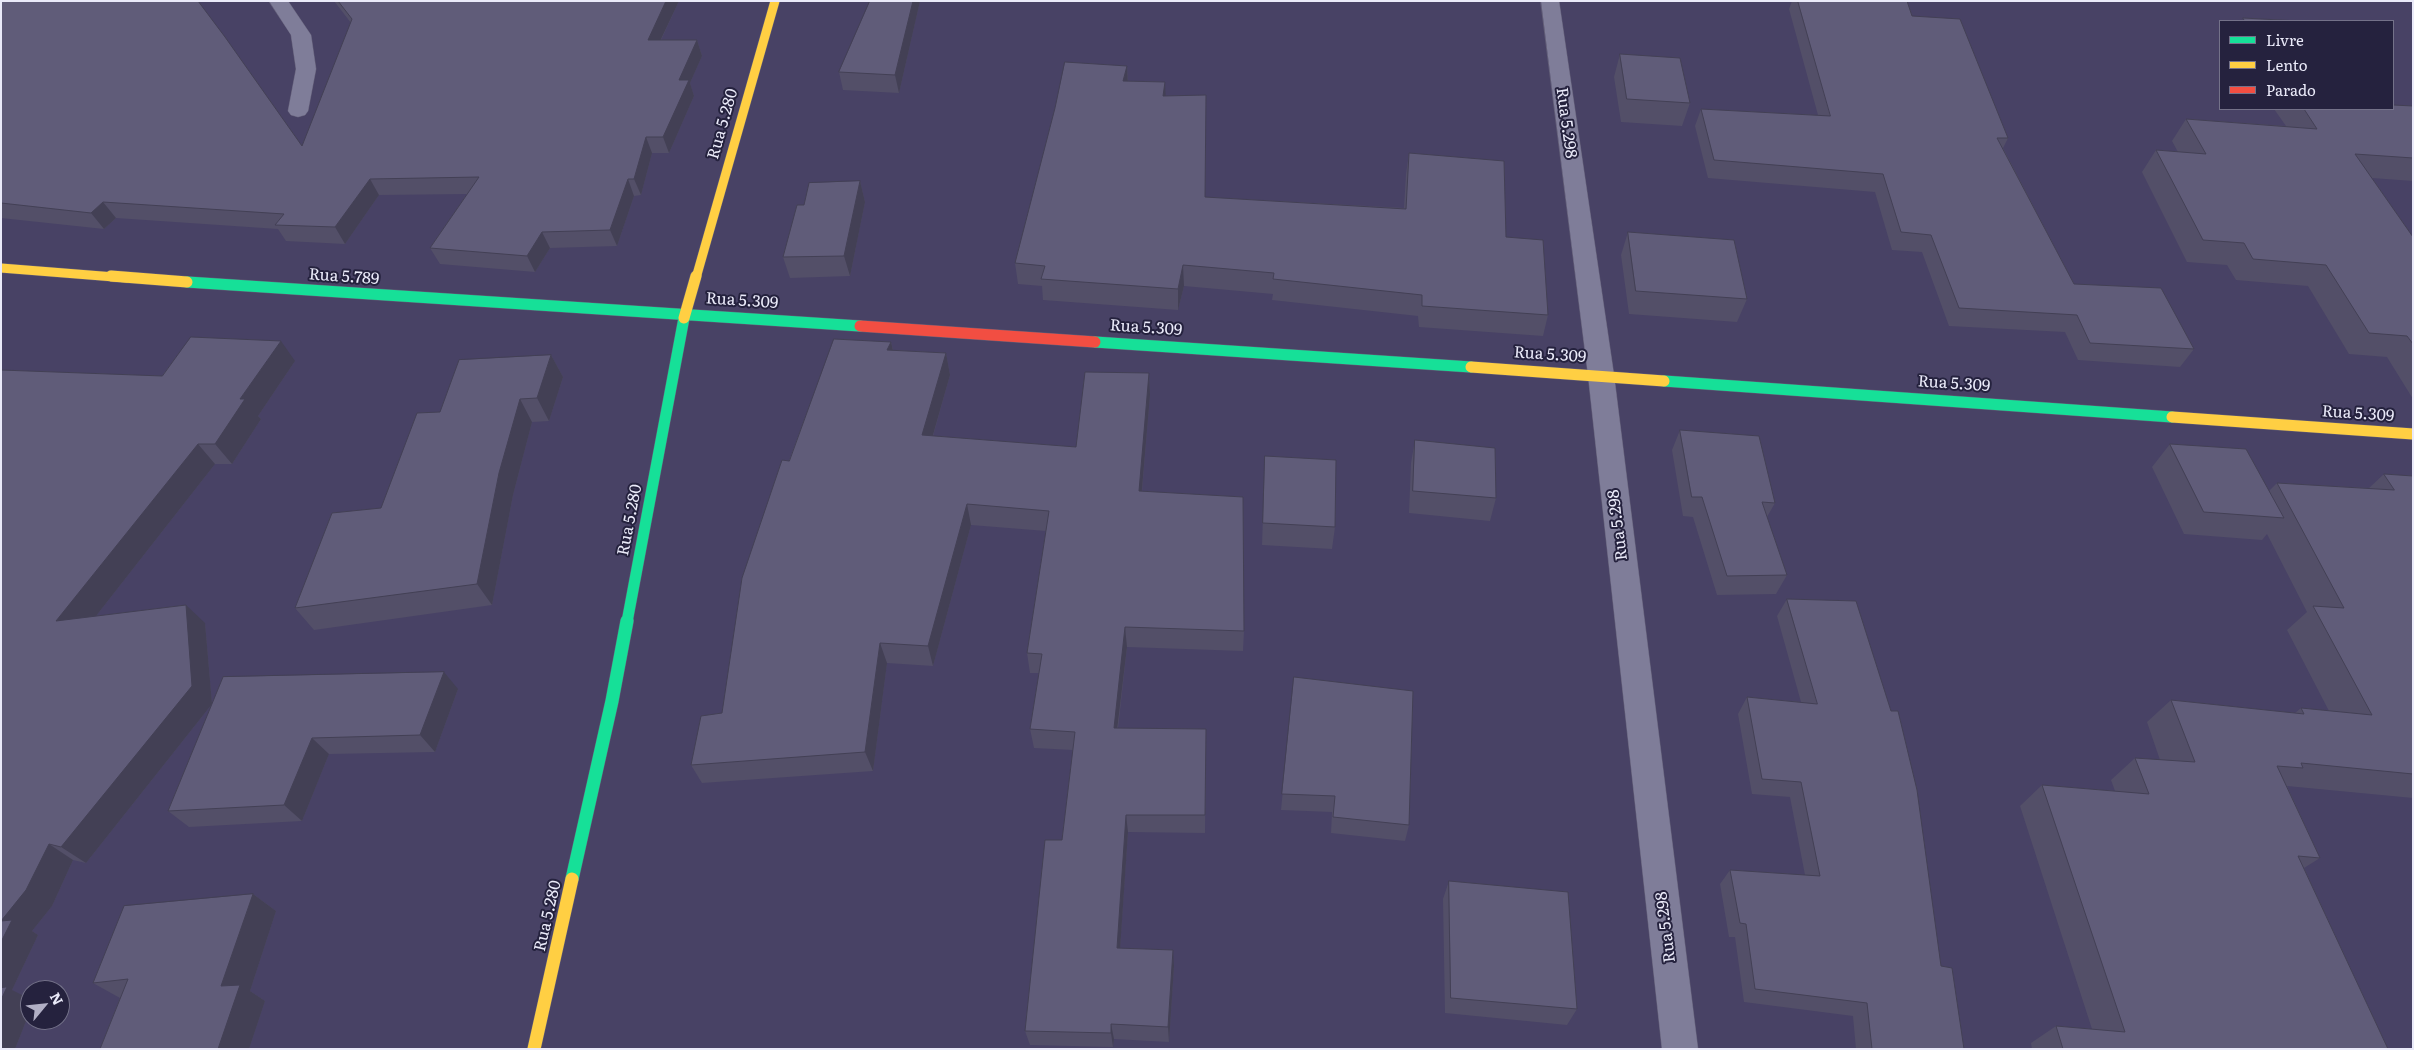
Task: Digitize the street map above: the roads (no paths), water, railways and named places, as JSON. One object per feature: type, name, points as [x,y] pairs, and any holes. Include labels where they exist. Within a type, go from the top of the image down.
[{"type":"street","points":[[278,1],[300,35],[306,69],[298,111]]},
{"type":"street","name":"Rua 5.280","points":[[534,1049],[612,701],[685,314],[775,1]]},
{"type":"street","name":"Rua 5.298","points":[[1550,1],[1601,375],[1680,1049]]},
{"type":"street","name":"Rua 5.789","points":[[1,268],[402,298],[685,314]]},
{"type":"street","name":"Rua 5.309","points":[[685,314],[1601,375],[2413,434]]}]
